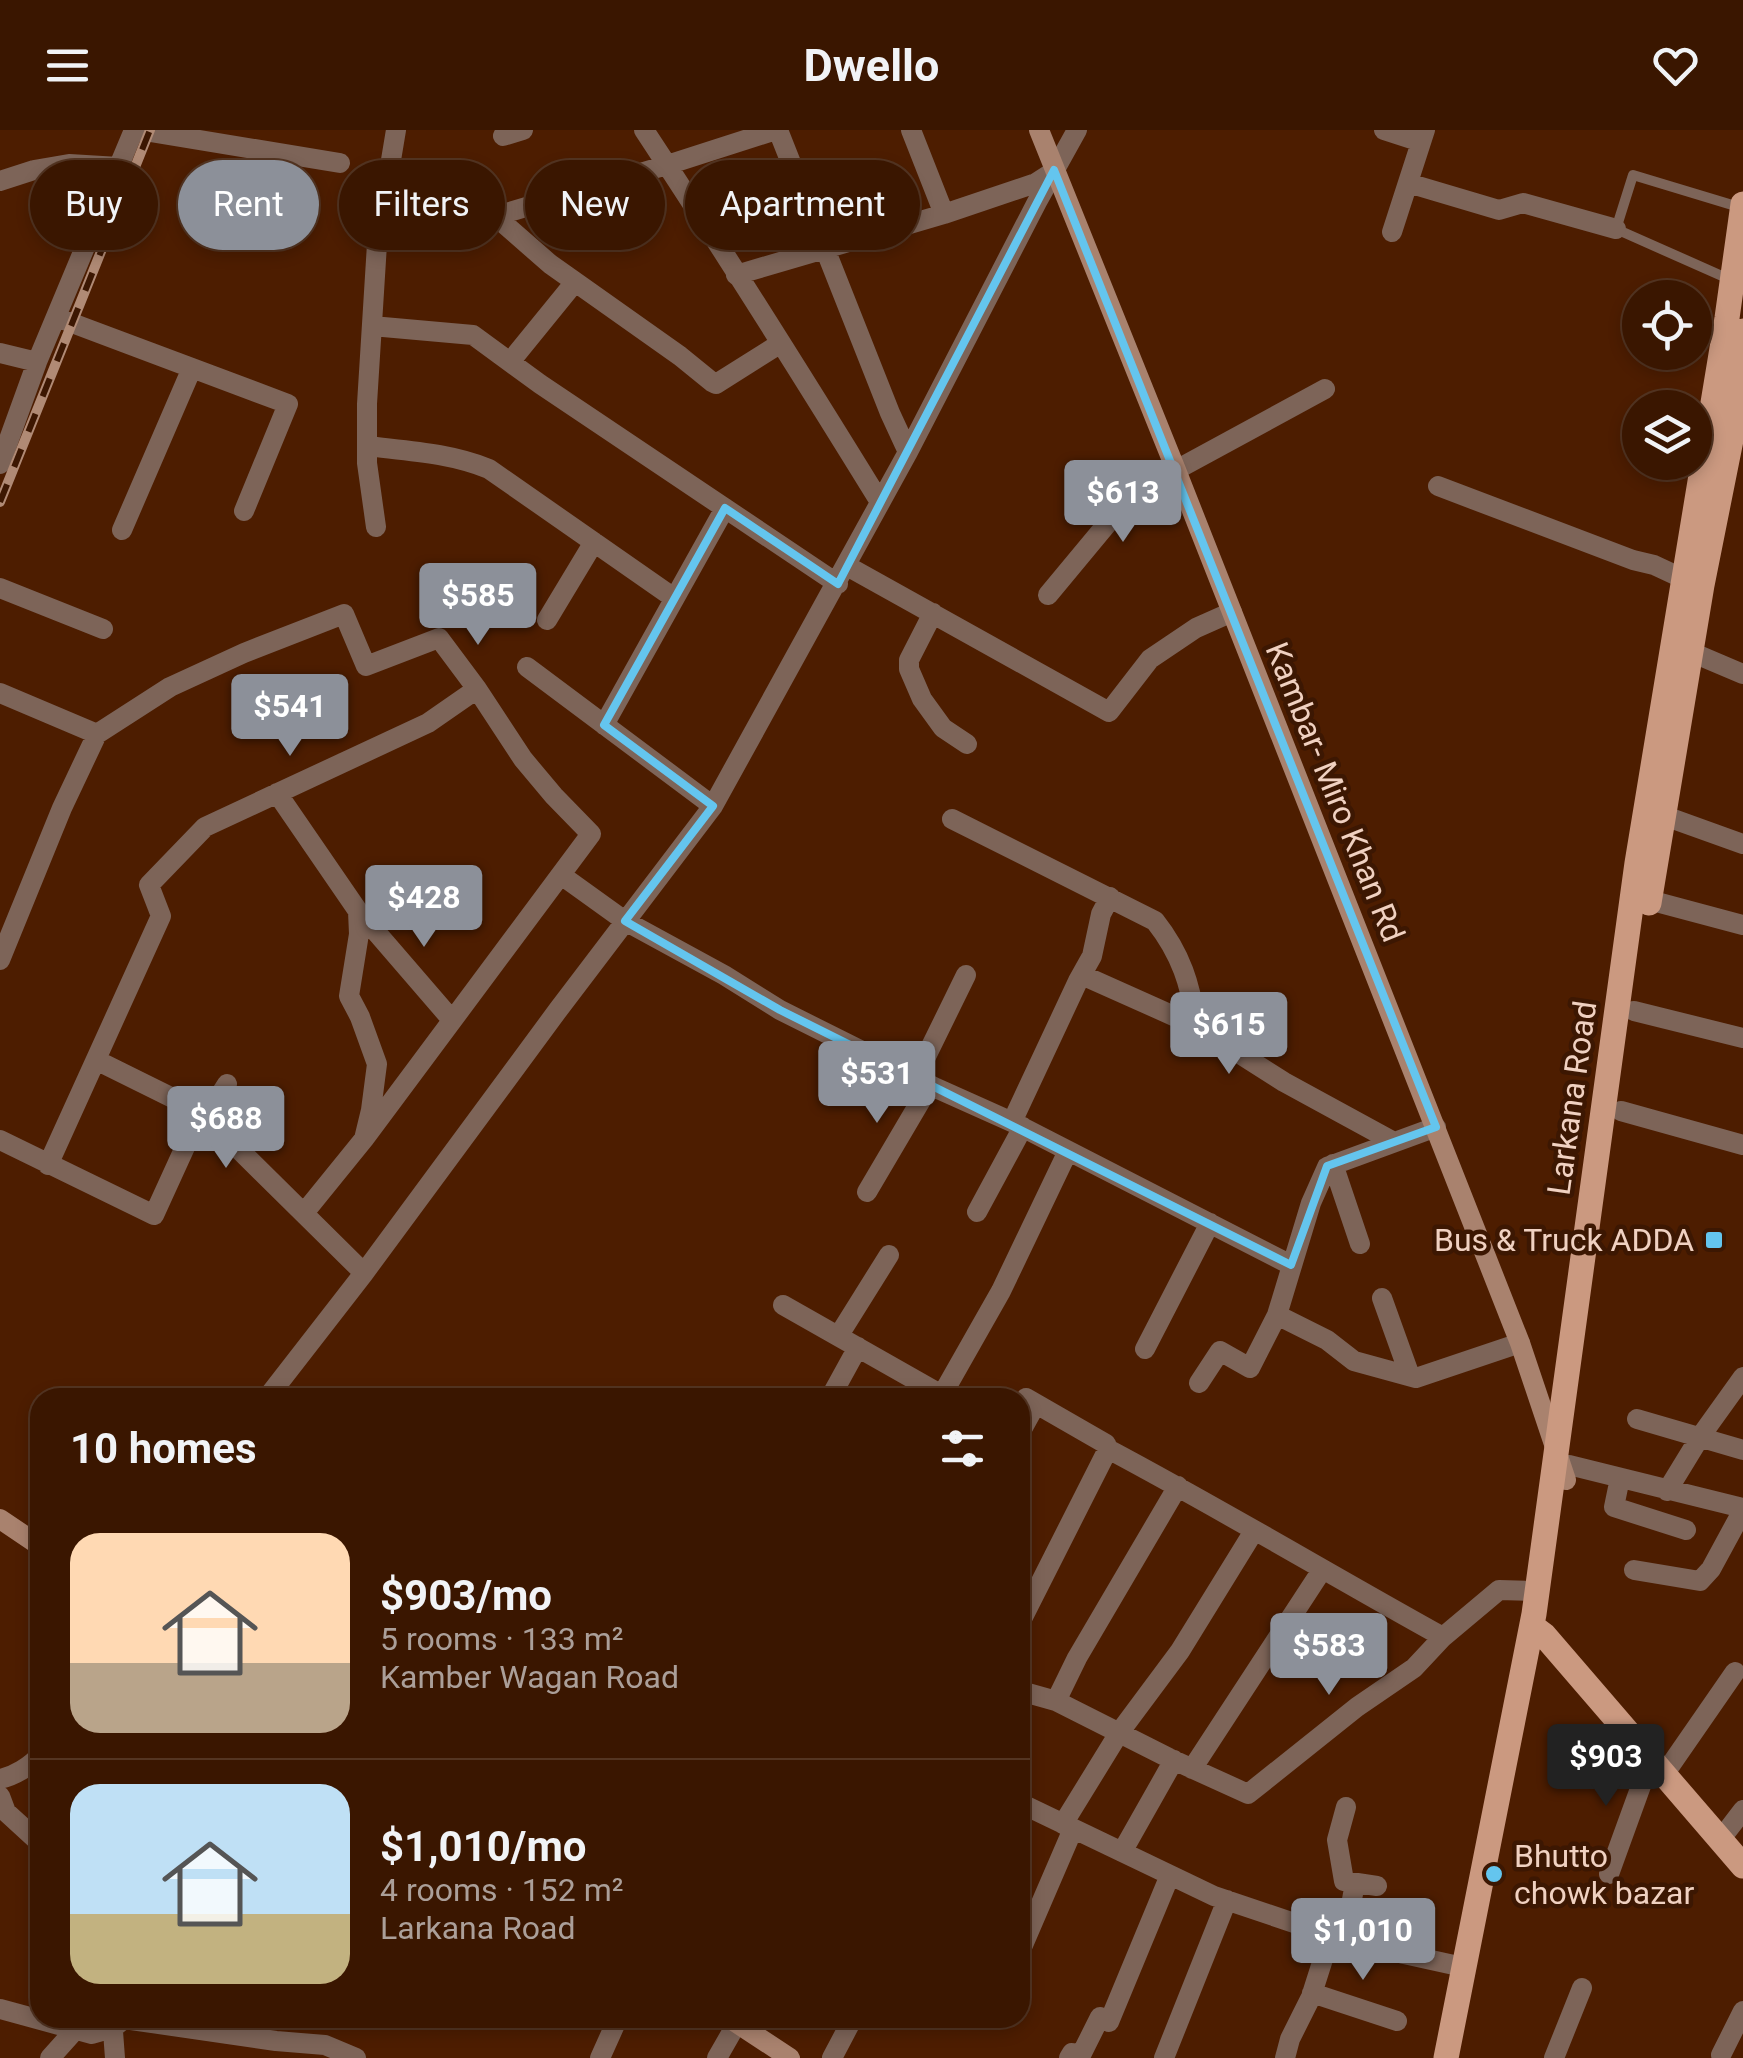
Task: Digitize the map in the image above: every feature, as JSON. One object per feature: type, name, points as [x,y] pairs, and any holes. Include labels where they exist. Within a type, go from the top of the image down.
[{"type":"main road","name":"Kambar- Miro Khan Rd","points":[[1039,130],[1436,1127],[1564,1465]]},
{"type":"main road","name":"Larkana Road","points":[[1461,2058],[1564,1465],[1637,863],[1743,206]]},
{"type":"main road","name":"Larkana Road","points":[[1596,1220],[1621,1112],[1662,815],[1731,440],[1743,331]]},
{"type":"main road","name":"Larkana Road","points":[[1446,2058],[1538,1630],[1537,1591],[1564,1465]]},
{"type":"main road","points":[[0,1519],[30,1539]]},
{"type":"main road","points":[[1538,1630],[1743,1866]]},
{"type":"main road","points":[[745,2028],[790,2058]]},
{"type":"street","points":[[122,160],[136,130],[339,164]]},
{"type":"street","points":[[391,160],[396,130]]},
{"type":"street","points":[[644,130],[880,502]]},
{"type":"street","points":[[505,213],[777,130],[789,160]]},
{"type":"street","points":[[911,130],[944,214]]},
{"type":"street","points":[[275,1388],[714,806],[842,575],[1077,130]]},
{"type":"street","points":[[1384,130],[1423,136],[1392,232]]},
{"type":"street","points":[[920,221],[1036,183],[1054,170]]},
{"type":"street","points":[[0,182],[30,171]]},
{"type":"street","points":[[1408,183],[1499,210],[1524,203],[1616,229]]},
{"type":"street","points":[[505,225],[550,264],[716,384],[781,344]]},
{"type":"street","points":[[0,464],[84,250]]},
{"type":"street","points":[[376,528],[367,446],[378,250]]},
{"type":"street","points":[[736,275],[818,250]]},
{"type":"street","points":[[826,250],[908,452]]},
{"type":"street","points":[[510,362],[575,282]]},
{"type":"street","points":[[56,317],[288,404],[244,511]]},
{"type":"street","points":[[372,326],[473,335],[725,508],[842,575],[933,613],[1109,712],[1150,660],[1196,628],[1232,612]]},
{"type":"street","points":[[0,353],[37,362]]},
{"type":"street","points":[[122,530],[192,368]]},
{"type":"street","points":[[1048,595],[1122,507],[1176,470],[1325,390]]},
{"type":"street","points":[[367,446],[439,455],[489,469],[674,598]]},
{"type":"street","points":[[1438,486],[1684,579]]},
{"type":"street","points":[[604,724],[725,508]]},
{"type":"street","points":[[547,620],[594,542]]},
{"type":"street","points":[[0,588],[103,629]]},
{"type":"street","points":[[933,613],[909,660],[909,669],[922,699],[943,728],[967,744]]},
{"type":"street","points":[[0,960],[97,734],[170,687],[244,652],[344,614],[366,666],[439,638],[523,759],[591,834],[364,1139],[304,1212]]},
{"type":"street","points":[[1690,652],[1743,674]]},
{"type":"street","points":[[528,667],[714,806]]},
{"type":"street","points":[[48,1165],[161,916],[149,885],[206,827],[428,723],[476,688]]},
{"type":"street","points":[[0,693],[97,734]]},
{"type":"street","points":[[277,793],[358,911],[452,1020]]},
{"type":"street","points":[[1662,815],[1743,844]]},
{"type":"street","points":[[952,818],[1154,922],[1169,940],[1192,990],[1196,1026]]},
{"type":"street","points":[[561,874],[625,921],[780,1010],[1018,1125],[1292,1265]]},
{"type":"street","points":[[977,1212],[1092,956],[1101,914],[1110,897]]},
{"type":"street","points":[[1649,900],[1743,925]]},
{"type":"street","points":[[358,911],[359,934],[349,996],[377,1064],[364,1139]]},
{"type":"street","points":[[1082,975],[1196,1026],[1284,1082],[1394,1142]]},
{"type":"street","points":[[867,1192],[923,1081],[966,976]]},
{"type":"street","points":[[1634,1011],[1743,1038]]},
{"type":"street","points":[[96,1060],[203,1114],[364,1273]]},
{"type":"street","points":[[0,1140],[154,1216],[203,1114],[227,1084]]},
{"type":"street","points":[[1621,1112],[1743,1145]]},
{"type":"street","points":[[1199,1383],[1220,1351],[1250,1368],[1276,1314],[1311,1202],[1327,1167],[1436,1127]]},
{"type":"street","points":[[948,1388],[1068,1151]]},
{"type":"street","points":[[1332,1164],[1360,1244]]},
{"type":"street","points":[[1145,1349],[1210,1223]]},
{"type":"street","points":[[839,1335],[889,1255]]},
{"type":"street","points":[[1382,1298],[1410,1376]]},
{"type":"street","points":[[783,1304],[930,1388]]},
{"type":"street","points":[[1276,1314],[1327,1340],[1354,1361],[1416,1378],[1520,1343]]},
{"type":"street","points":[[835,1388],[858,1346]]},
{"type":"street","points":[[1668,1490],[1743,1377]]},
{"type":"street","points":[[1030,1404],[1031,1401],[1106,1444],[1108,1450],[1443,1637]]},
{"type":"street","points":[[1637,1419],[1743,1450]]},
{"type":"street","points":[[1030,1603],[1108,1450]]},
{"type":"street","points":[[1564,1465],[1743,1509],[1700,1581],[1634,1570]]},
{"type":"street","points":[[1620,1478],[1614,1508],[1686,1530]]},
{"type":"street","points":[[1056,1702],[1077,1658],[1178,1486]]},
{"type":"street","points":[[1030,1926],[1068,1826],[1118,1733],[1180,1651],[1254,1531]]},
{"type":"street","points":[[1122,1852],[1322,1570]]},
{"type":"street","points":[[1030,1695],[1056,1702],[1248,1794],[1357,1707],[1414,1668],[1498,1590],[1537,1591]]},
{"type":"street","points":[[1609,1874],[1657,1768],[1735,1672]]},
{"type":"street","points":[[0,1779],[30,1764]]},
{"type":"street","points":[[0,1796],[6,1812],[30,1834]]},
{"type":"street","points":[[1030,1808],[1227,1900],[1338,1936],[1463,1967]]},
{"type":"street","points":[[1285,2058],[1290,2039],[1366,1884],[1344,1881],[1336,1840],[1346,1808]]},
{"type":"street","points":[[1720,1840],[1743,1810]]},
{"type":"street","points":[[1069,2058],[1072,2053],[1081,2055],[1100,2017],[1109,2022],[1170,1875]]},
{"type":"street","points":[[1164,2058],[1227,1900]]},
{"type":"street","points":[[1554,2058],[1582,1988]]},
{"type":"street","points":[[1312,1992],[1398,2021]]},
{"type":"street","points":[[0,2009],[30,2017]]},
{"type":"street","points":[[1721,2055],[1743,2011]]},
{"type":"street","points":[[68,2028],[92,2034],[102,2028]]},
{"type":"street","points":[[112,2028],[115,2058]]},
{"type":"street","points":[[180,2028],[356,2058]]},
{"type":"street","points":[[600,2058],[614,2028]]},
{"type":"street","points":[[716,2058],[729,2028]]},
{"type":"street","points":[[832,2058],[848,2028]]},
{"type":"street","points":[[50,2058],[75,2030]]},
{"type":"lane","points":[[1732,281],[1616,229],[1633,175],[1743,206]]},
{"type":"highlighted area","points":[[1054,170],[1436,1127],[1327,1166],[1291,1265],[780,1010],[625,921],[713,806],[604,725],[725,508],[838,584]]},
{"type":"railway","points":[[0,502],[150,130]]},
{"type":"place","name":"Bus & Truck ADDA","points":[[1714,1240]]},
{"type":"place","name":"Bhutto chowk bazar","points":[[1494,1874]]}]
